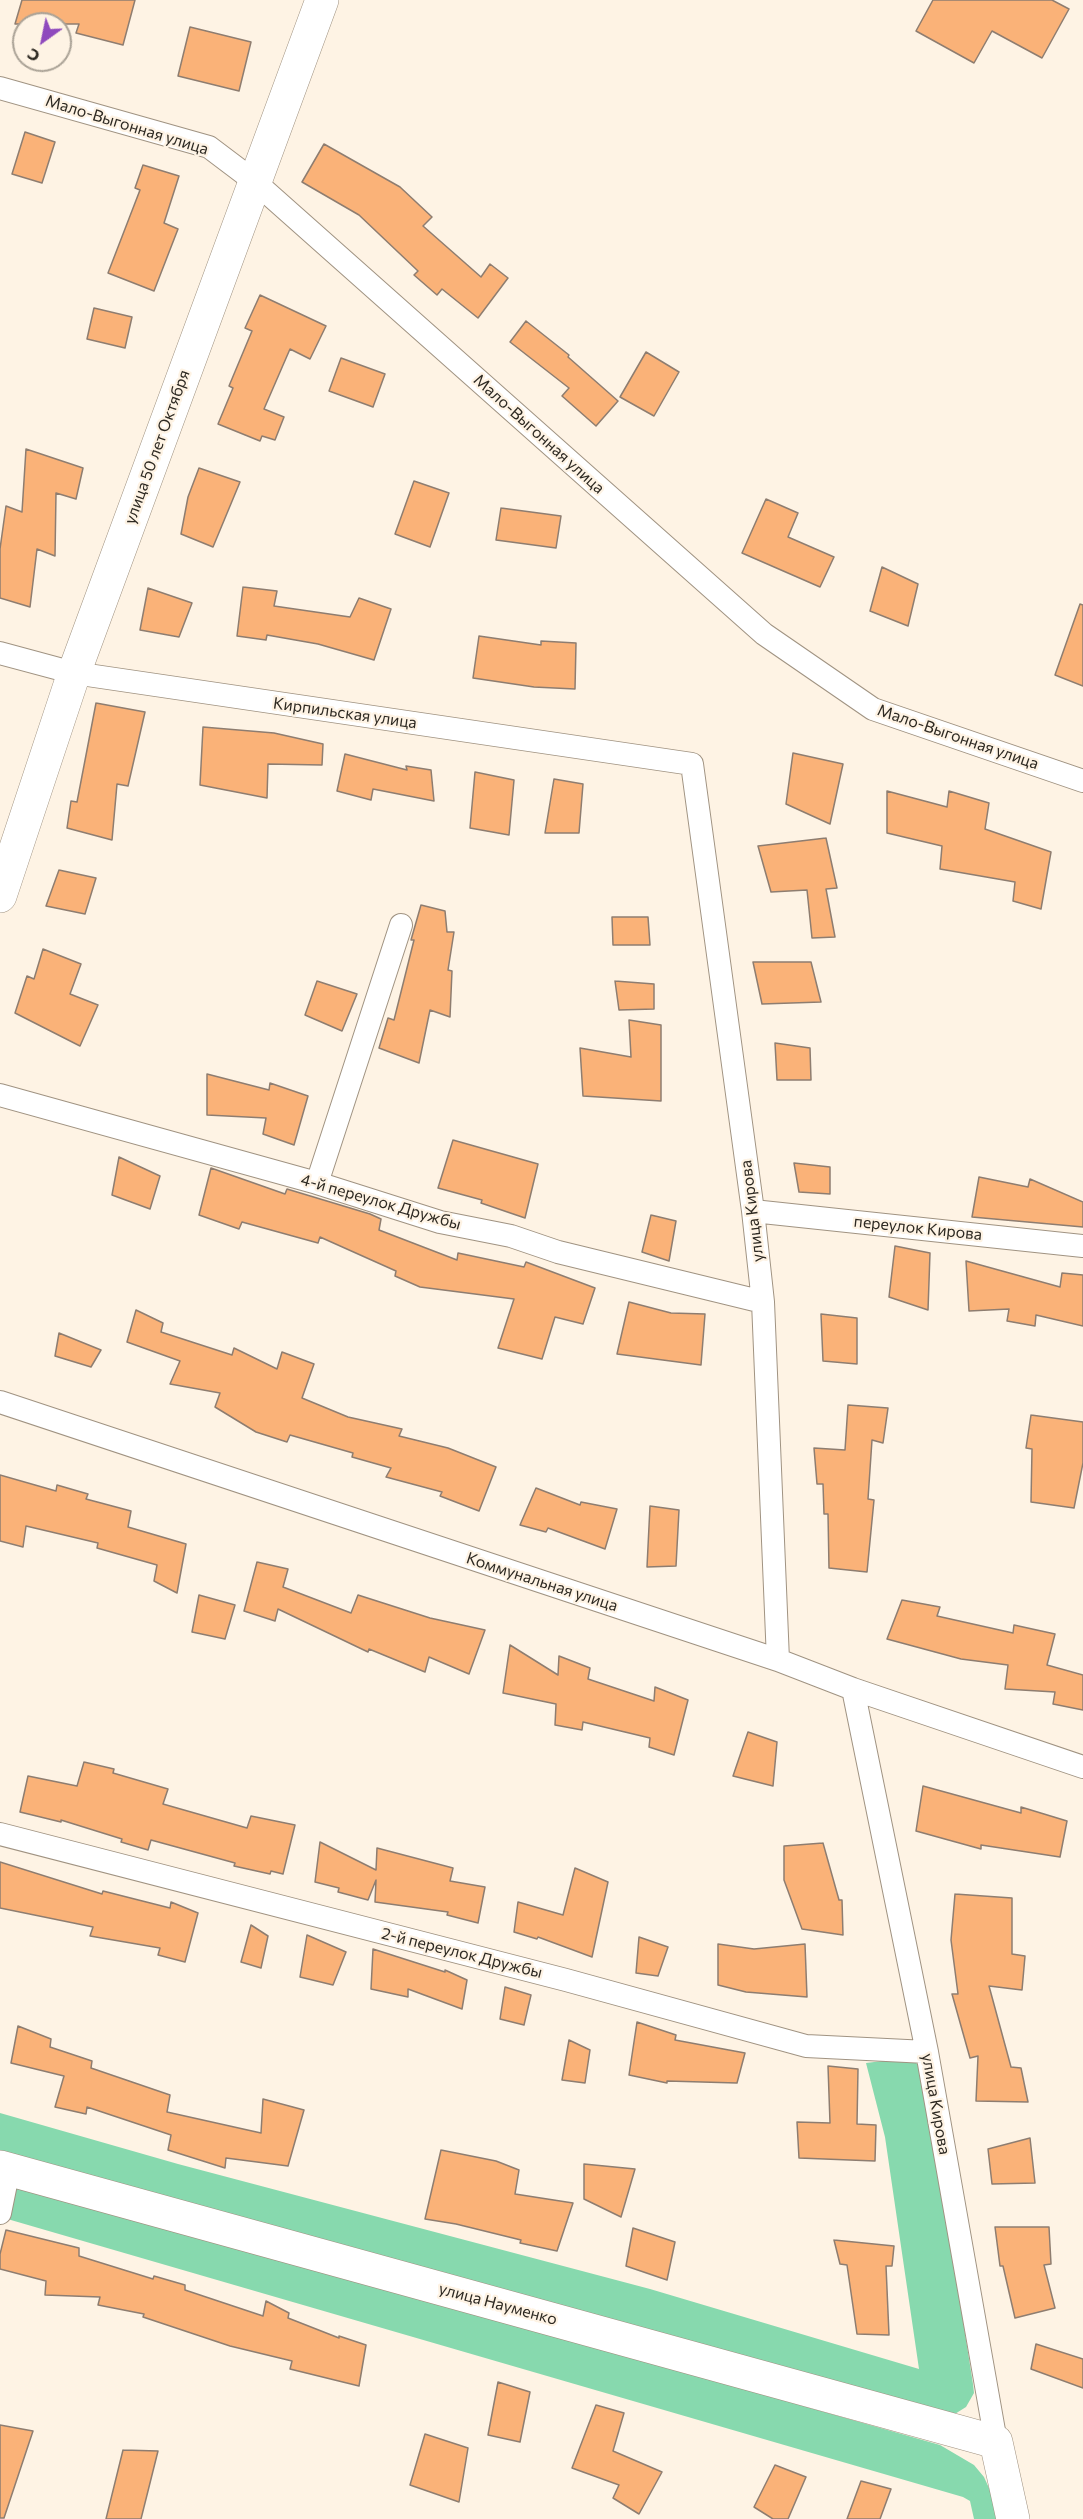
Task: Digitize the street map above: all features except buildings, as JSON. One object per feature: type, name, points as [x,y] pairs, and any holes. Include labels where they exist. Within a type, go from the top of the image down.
[{"type":"main road","name":"улица 50 лет Октября","points":[[0,896],[75,673],[322,0]]},
{"type":"main road","name":"улица Науменко","points":[[5,2168],[996,2442]]},
{"type":"main road","name":"улица Кирова","points":[[996,2442],[1013,2519]]},
{"type":"street","name":"Мало-Выгонная улица","points":[[0,88],[209,147],[254,181],[765,634],[873,708],[1083,781]]},
{"type":"street","name":"Кирпильская улица","points":[[0,653],[75,673],[692,764]]},
{"type":"street","name":"улица Кирова","points":[[692,764],[753,1211],[763,1302],[777,1660]]},
{"type":"street","points":[[317,1183],[401,925]]},
{"type":"street","name":"4-й переулок Дружбы","points":[[0,1095],[317,1183],[440,1222],[511,1236],[558,1252],[763,1302]]},
{"type":"street","name":"переулок Кирова","points":[[753,1211],[1083,1246]]},
{"type":"street","name":"Коммунальная улица","points":[[0,1402],[777,1660],[853,1689],[1083,1767]]},
{"type":"street","name":"улица Кирова","points":[[853,1689],[927,2052],[996,2442]]},
{"type":"street","name":"2-й переулок Дружбы","points":[[0,1834],[566,1980],[806,2046],[927,2052]]},
{"type":"street","points":[[0,2213],[5,2168]]},
{"type":"green space","points":[[907,2058],[923,2067],[973,2384],[974,2393],[966,2407],[950,2417],[0,2154],[0,2113],[178,2164],[650,2289],[919,2369],[885,2137],[866,2063]]},
{"type":"green space","points":[[15,2188],[604,2349],[940,2445],[974,2465],[984,2477],[993,2497],[998,2519],[974,2519],[970,2501],[963,2497],[4,2218]]}]
